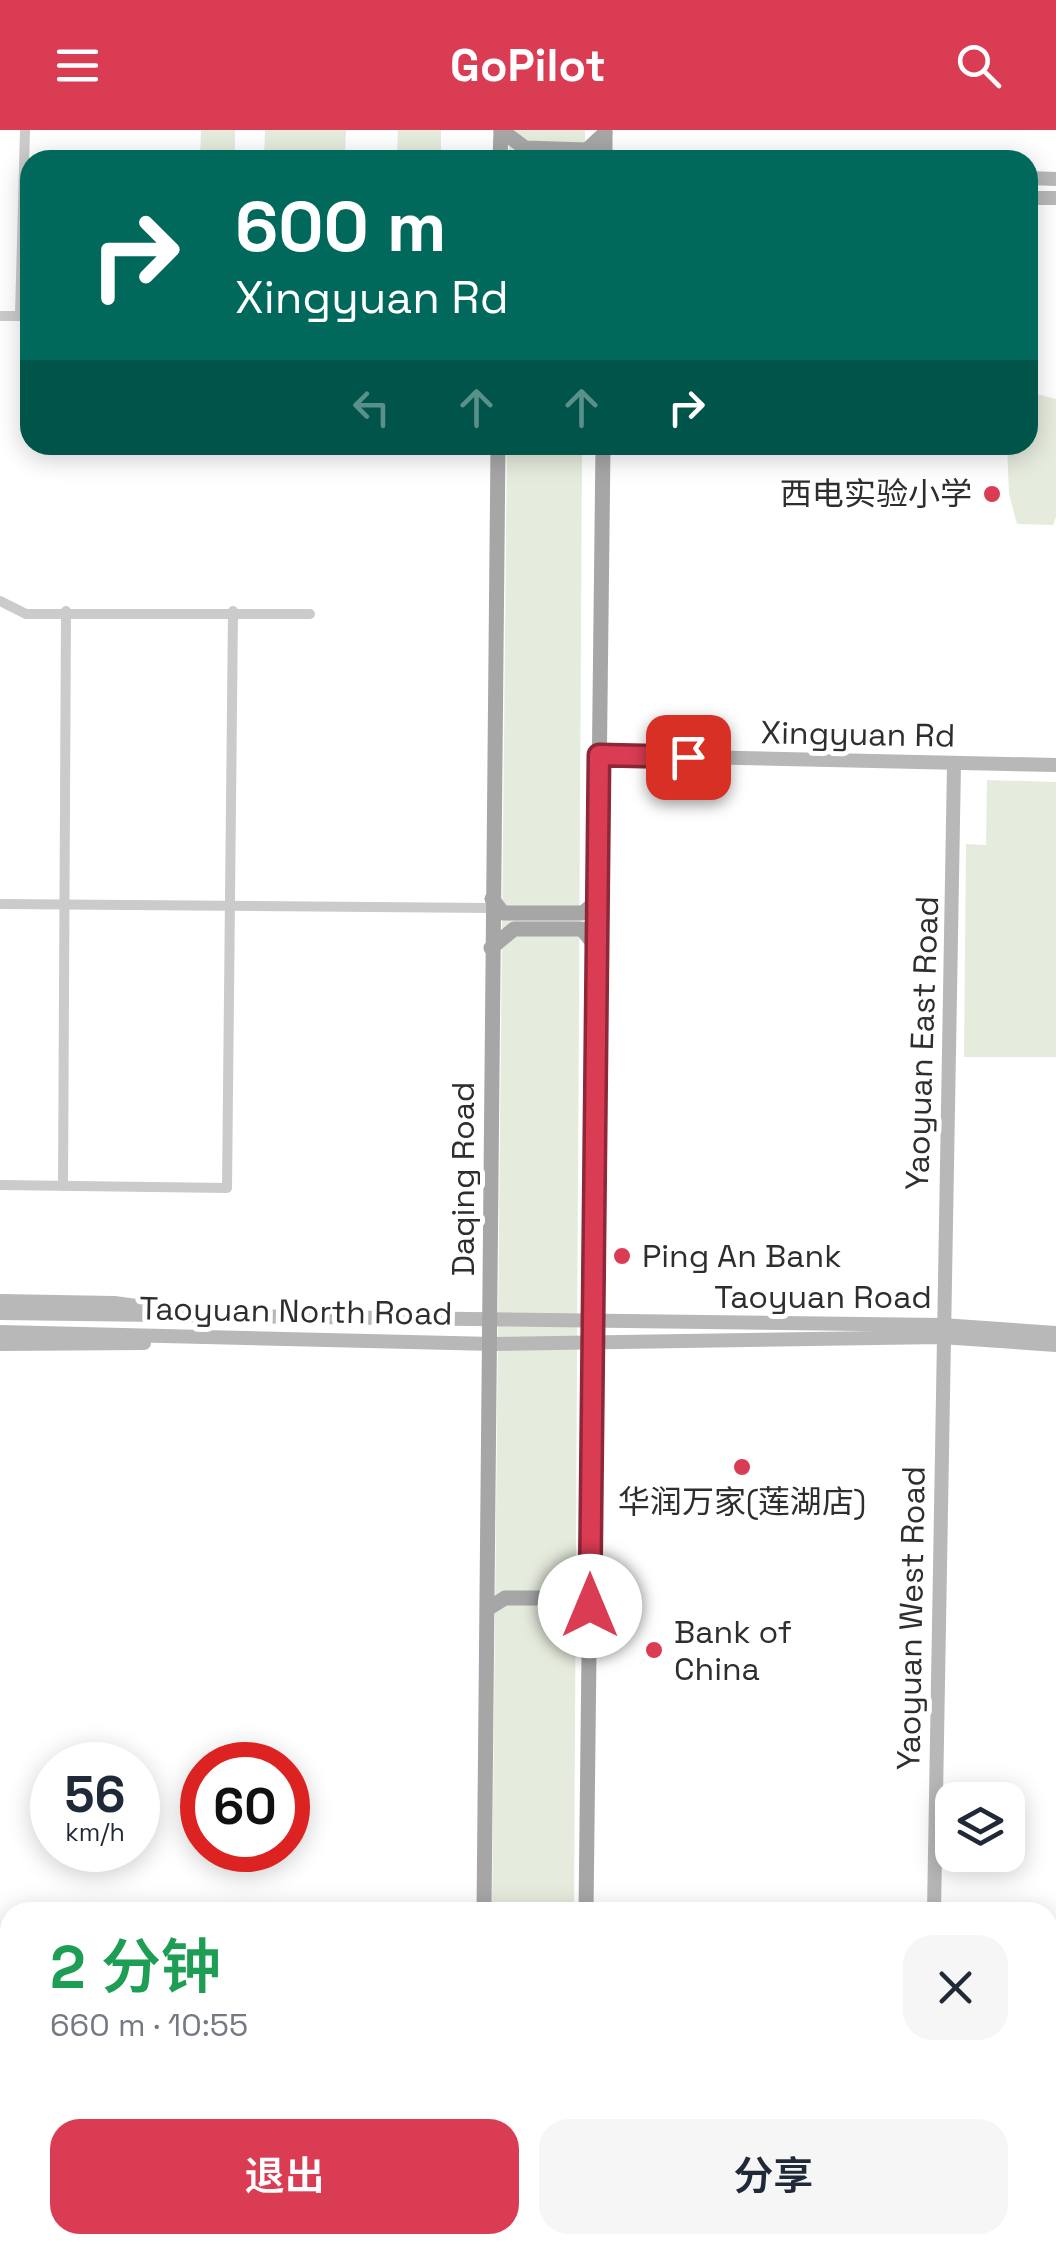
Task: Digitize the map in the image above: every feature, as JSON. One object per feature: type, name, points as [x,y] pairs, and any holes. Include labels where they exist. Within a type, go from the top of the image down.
[{"type":"main road","points":[[500,130],[525,148],[587,150],[605,131]]},
{"type":"main road","name":"Daqing Road","points":[[484,1902],[498,455]]},
{"type":"main road","points":[[586,1902],[603,455]]},
{"type":"main road","name":"Xingyuan Rd","points":[[599,755],[1056,765]]},
{"type":"main road","name":"Yaoyuan East Road","points":[[942,1331],[954,764]]},
{"type":"main road","points":[[492,904],[503,912],[583,913],[597,901]]},
{"type":"main road","points":[[491,948],[514,929],[582,930],[588,932],[596,948]]},
{"type":"main road","points":[[0,1301],[114,1303],[208,1317]]},
{"type":"main road","name":"Taoyuan North Road","points":[[0,1313],[590,1322]]},
{"type":"main road","name":"Taoyuan Road","points":[[590,1322],[1056,1333]]},
{"type":"main road","name":"Taoyuan Road","points":[[590,1339],[942,1331],[1056,1345]]},
{"type":"main road","name":"Yaoyuan West Road","points":[[934,1902],[942,1331]]},
{"type":"main road","name":"Taoyuan North Road","points":[[0,1332],[492,1344],[590,1339]]},
{"type":"main road","points":[[0,1344],[114,1346],[192,1337]]},
{"type":"main road","points":[[490,1584],[504,1592],[582,1593],[590,1585]]},
{"type":"main road","points":[[489,1608],[505,1598],[582,1598],[590,1606]]},
{"type":"street","points":[[0,600],[26,614],[310,614]]},
{"type":"street","points":[[62,1186],[66,611]]},
{"type":"street","points":[[0,1184],[227,1188],[233,611]]},
{"type":"street","points":[[0,904],[492,904]]},
{"type":"shaded area","points":[[201,130],[235,130],[235,150],[200,150]]},
{"type":"shaded area","points":[[265,130],[346,130],[345,150],[264,150]]},
{"type":"shaded area","points":[[398,130],[441,130],[441,150],[397,150]]},
{"type":"shaded area","points":[[509,130],[585,130],[585,150],[509,150]]},
{"type":"shaded area","points":[[1038,395],[1056,399],[1053,525],[1017,524],[1009,494],[1007,455],[1038,455]]},
{"type":"shaded area","points":[[507,455],[582,455],[574,1902],[492,1902]]},
{"type":"shaded area","points":[[987,780],[1056,782],[1056,1057],[964,1057],[966,844],[986,845]]},
{"type":"place","name":"西电实验小学","points":[[992,494]]},
{"type":"place","name":"Ping An Bank","points":[[622,1256]]},
{"type":"place","name":"华润万家(莲湖店)","points":[[742,1467]]},
{"type":"place","name":"Bank of China","points":[[654,1650]]},
{"type":"route","points":[[590,1606],[590,1322],[599,755],[688,757]]}]
